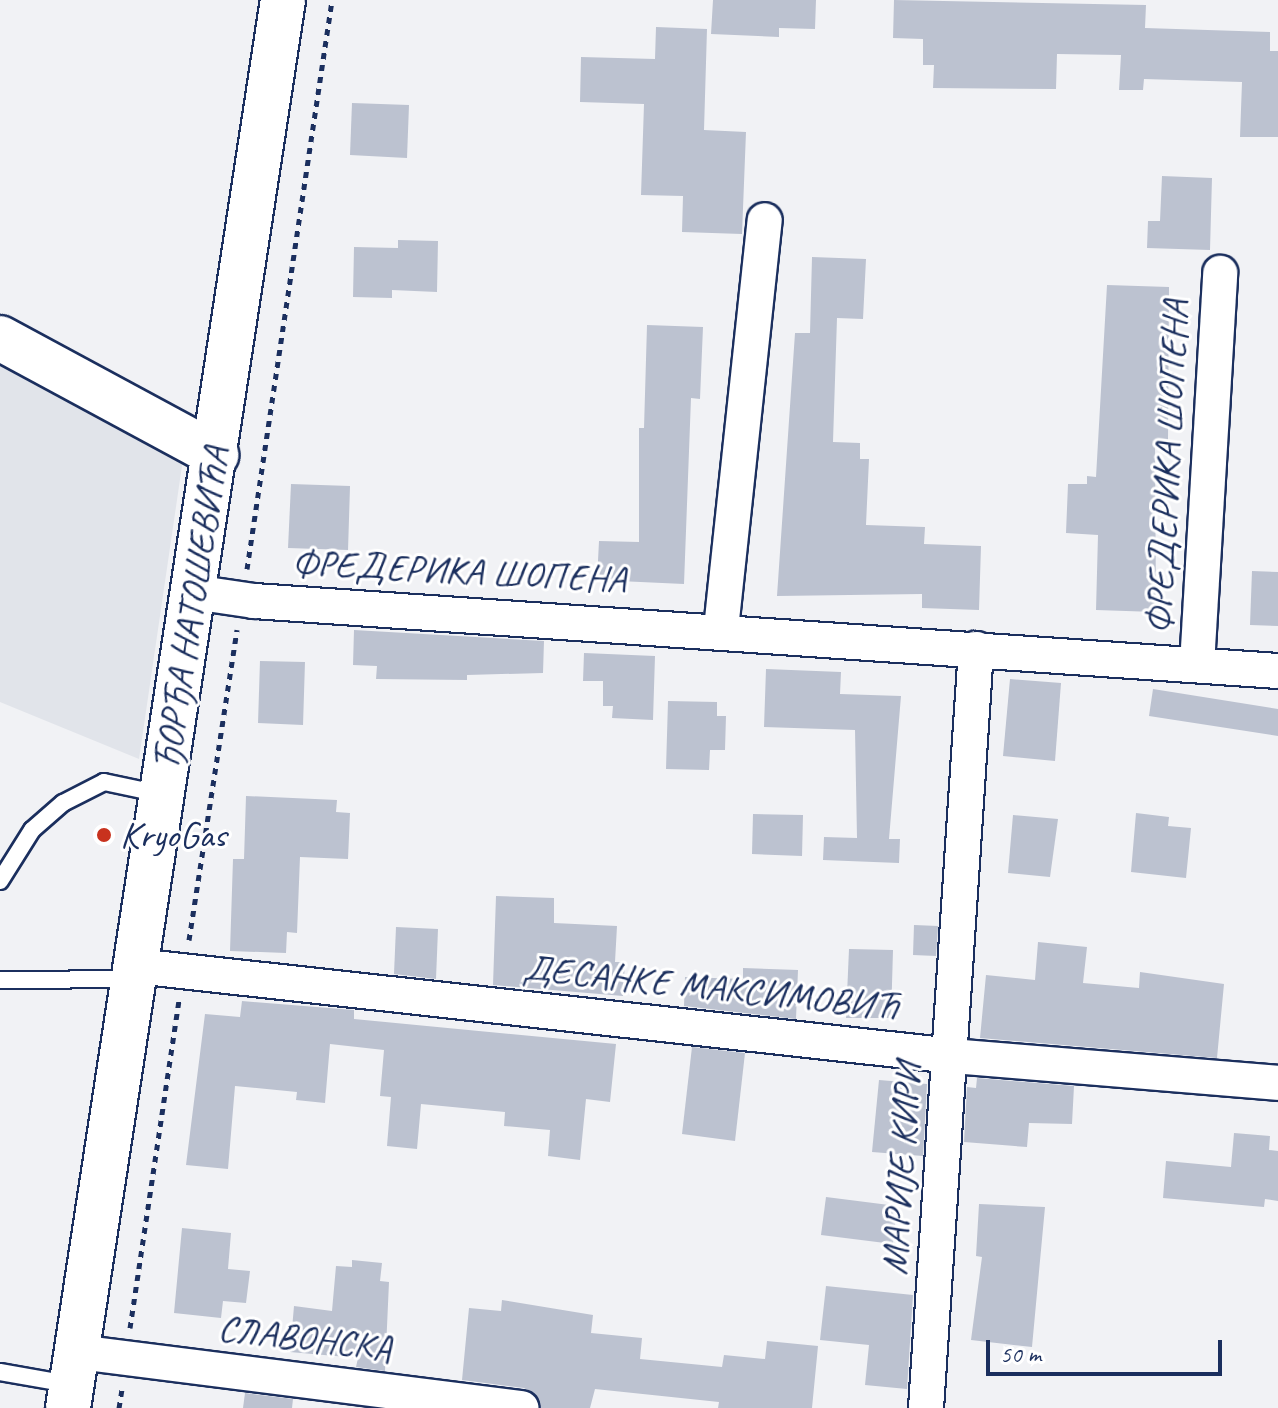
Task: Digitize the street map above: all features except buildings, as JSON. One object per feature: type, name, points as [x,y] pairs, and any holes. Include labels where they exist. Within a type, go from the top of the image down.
[{"type":"street","name":"ЂОРЂА НАТОШЕВИЋА","points":[[73,1382],[283,0]]},
{"type":"street","points":[[721,629],[765,220]]},
{"type":"street","name":"ФРЕДЕРИКА ШОПЕНА","points":[[1197,665],[1220,273]]},
{"type":"street","points":[[0,338],[216,455]]},
{"type":"street","name":"ФРЕДЕРИКА ШОПЕНА","points":[[193,592],[242,599],[721,629],[1278,671]]},
{"type":"street","name":"МАРИЈЕ КИРИ","points":[[926,1408],[952,1056],[976,649]]},
{"type":"street","name":"ДЕСАНКЕ МАКСИМОВИЋ","points":[[134,973],[184,971],[952,1056],[1278,1083]]},
{"type":"street","name":"СЛАВОНСКА","points":[[73,1382],[126,1358],[521,1408]]},
{"type":"lane","points":[[0,881],[32,830],[63,803],[104,782],[162,794]]},
{"type":"lane","points":[[0,980],[134,973]]},
{"type":"lane","points":[[0,1372],[73,1382]]},
{"type":"path","points":[[119,1408],[332,0]]},
{"type":"shaded area","points":[[0,338],[183,459],[139,759],[0,702]]},
{"type":"place","name":"KryoGas","points":[[104,835]]}]
